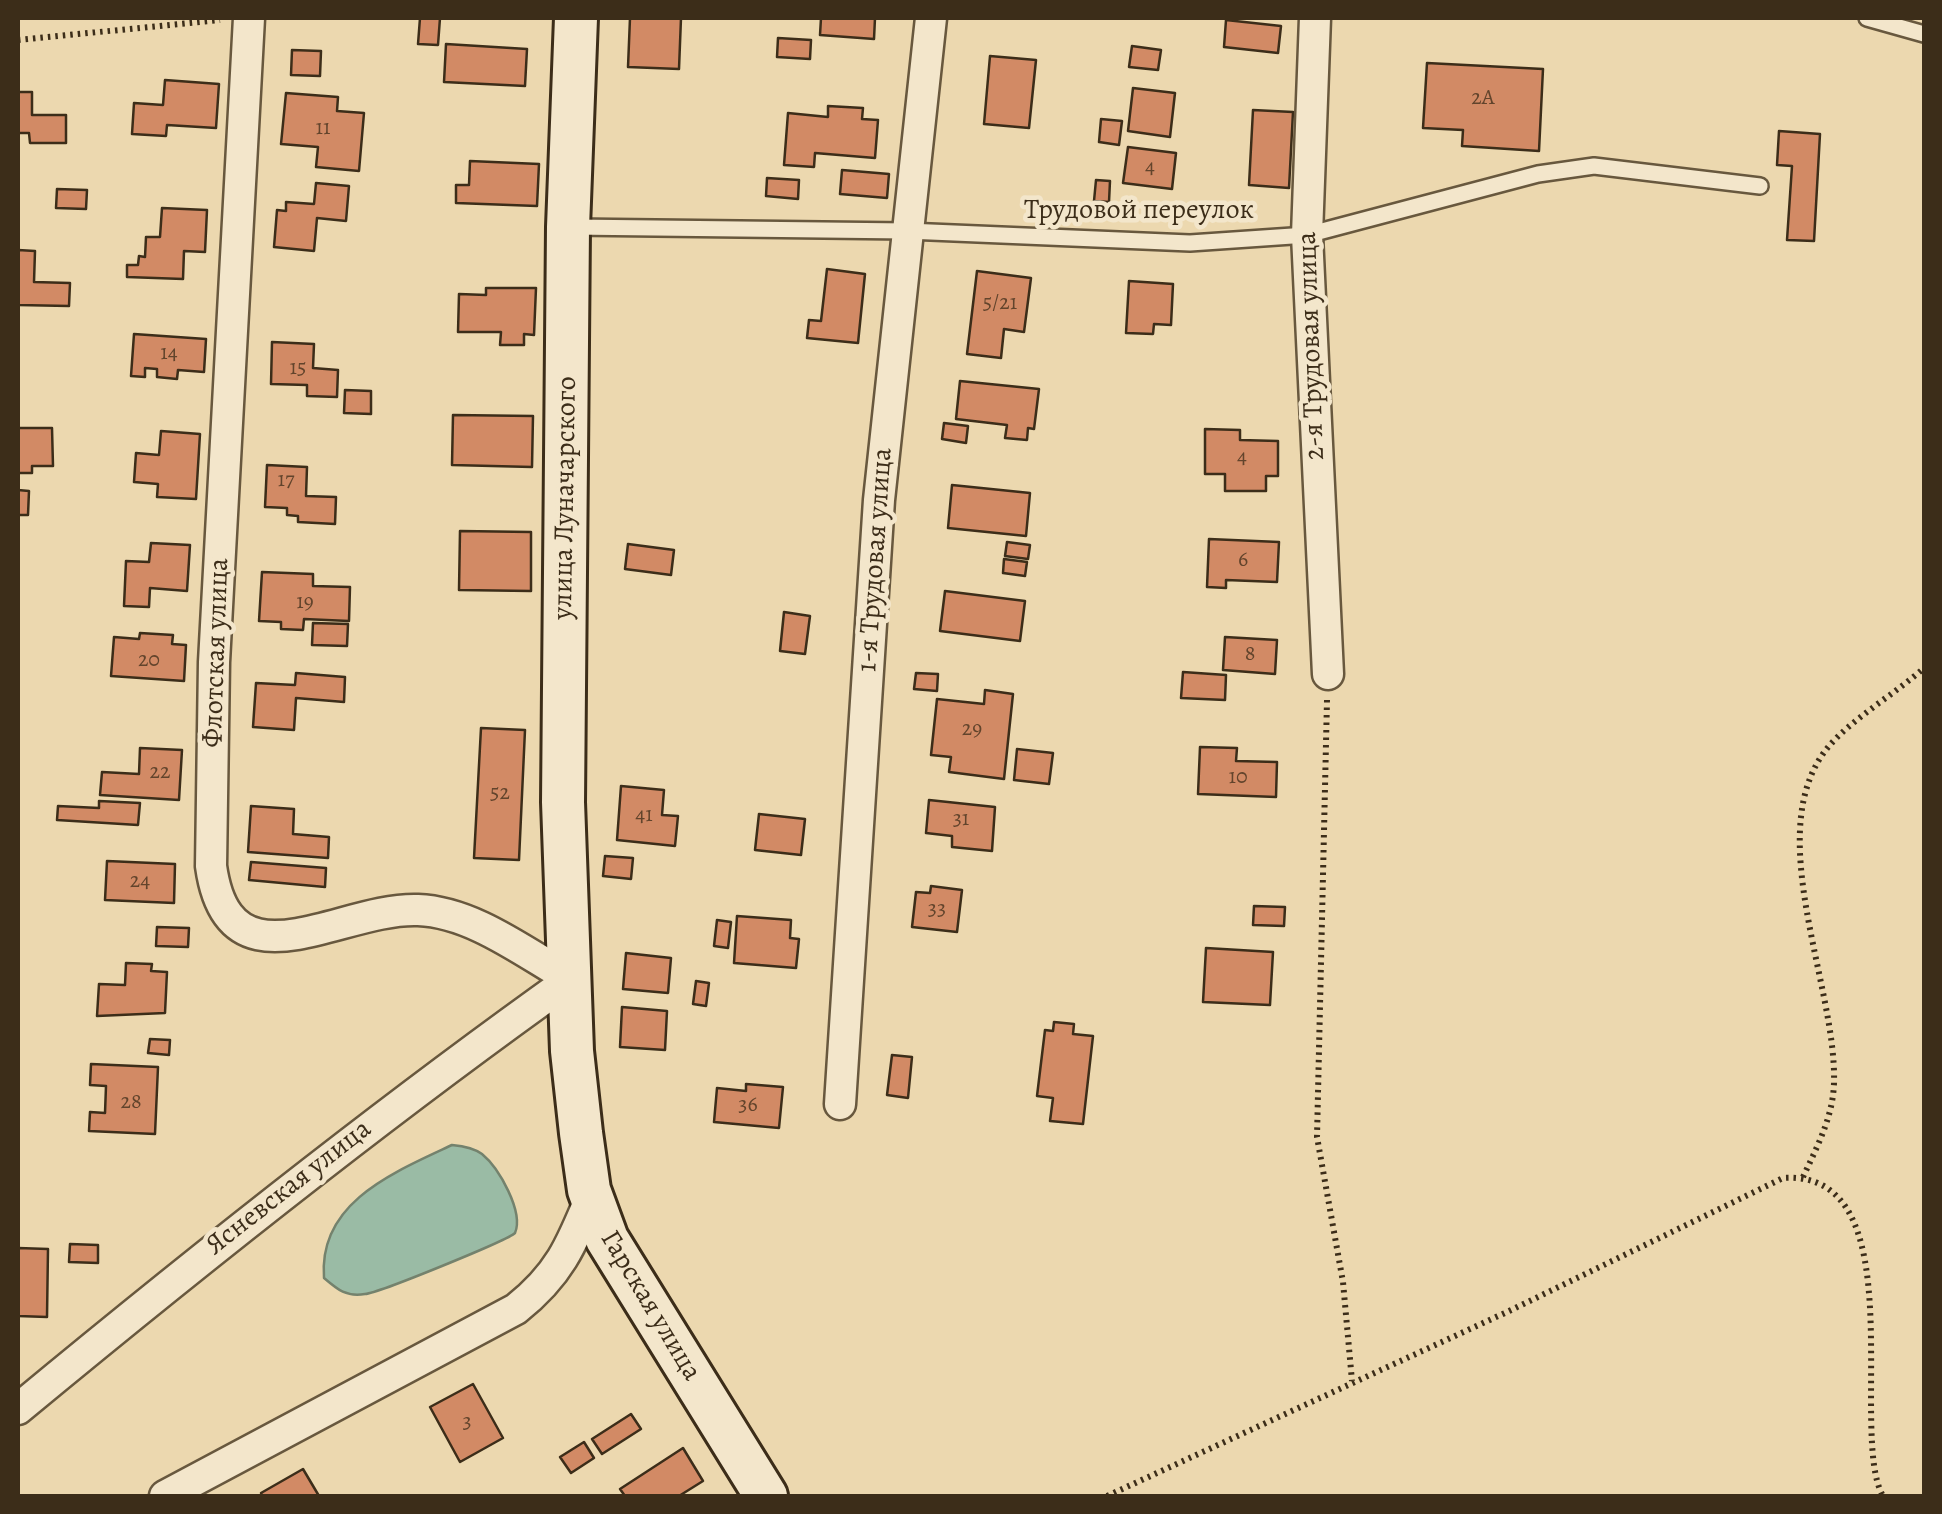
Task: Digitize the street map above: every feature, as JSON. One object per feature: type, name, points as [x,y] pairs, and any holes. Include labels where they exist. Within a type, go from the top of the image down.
[{"type":"main road","name":"улица Луначарского","points":[[571,980],[562,802],[568,228],[576,18]]},
{"type":"main road","name":"Гарская улица","points":[[571,980],[572,1051],[591,1196],[607,1239],[766,1496]]},
{"type":"street","name":"Флотская улица","points":[[239,18],[214,662],[211,866],[216,898],[228,917],[248,934],[280,938],[387,914],[417,910],[446,915],[489,932],[571,980]]},
{"type":"street","name":"1-я Трудовая улица","points":[[840,1104],[879,500],[931,18]]},
{"type":"street","name":"2-я Трудовая улица","points":[[1315,18],[1308,235],[1328,674]]},
{"type":"street","name":"Ясневская улица","points":[[18,1409],[419,1087],[571,980]]},
{"type":"street","points":[[165,1496],[516,1308],[546,1285],[568,1252],[591,1196]]},
{"type":"lane","points":[[1867,18],[1924,34]]},
{"type":"lane","name":"Трудовой переулок","points":[[568,228],[907,232],[1190,242],[1308,235],[1538,174],[1594,166],[1760,186]]},
{"type":"path","points":[[18,40],[239,18]]},
{"type":"path","points":[[1803,1177],[1827,1124],[1834,1084],[1800,854],[1800,814],[1810,779],[1830,745],[1924,668]]},
{"type":"path","points":[[1328,674],[1317,1136],[1343,1282],[1352,1381]]},
{"type":"path","points":[[1106,1496],[1506,1312],[1783,1178],[1803,1177],[1822,1184],[1844,1208],[1869,1286],[1874,1327],[1874,1470],[1883,1496]]},
{"type":"shaded area","points":[[452,1145],[479,1152],[496,1169],[513,1202],[515,1233],[443,1266],[365,1294],[343,1292],[324,1278],[325,1252],[346,1210],[384,1180]]},
{"type":"building","points":[[420,18],[440,18],[438,45],[418,44]]},
{"type":"building","points":[[630,18],[681,18],[679,69],[628,67]]},
{"type":"building","points":[[821,18],[875,18],[874,39],[820,35]]},
{"type":"building","points":[[1226,20],[1281,26],[1278,53],[1224,47]]},
{"type":"building","points":[[778,38],[811,40],[810,59],[777,57]]},
{"type":"building","points":[[446,44],[527,49],[525,86],[444,82]]},
{"type":"building","points":[[1132,46],[1161,50],[1158,70],[1129,67]]},
{"type":"building","points":[[292,50],[321,51],[320,76],[291,75]]},
{"type":"building","points":[[990,56],[1036,60],[1029,128],[984,124]]},
{"type":"building","points":[[1427,63],[1543,69],[1539,151],[1462,146],[1463,130],[1423,128]]},
{"type":"building","points":[[165,80],[219,84],[216,128],[167,125],[166,136],[132,134],[134,103],[163,105]]},
{"type":"building","points":[[1133,88],[1175,93],[1170,137],[1128,131]]},
{"type":"building","points":[[18,92],[32,92],[32,115],[66,115],[66,143],[30,143],[29,133],[18,133]]},
{"type":"building","points":[[286,93],[338,97],[337,111],[364,113],[359,171],[316,167],[318,147],[281,144]]},
{"type":"building","points":[[828,106],[863,108],[862,119],[878,120],[875,158],[815,153],[814,167],[784,165],[788,113],[828,117]]},
{"type":"building","points":[[1253,110],[1293,112],[1289,188],[1249,185]]},
{"type":"building","points":[[1101,119],[1122,121],[1119,145],[1099,142]]},
{"type":"building","points":[[1779,131],[1820,134],[1814,241],[1787,240],[1792,166],[1777,165]]},
{"type":"building","points":[[1128,147],[1176,153],[1172,189],[1123,183]]},
{"type":"building","points":[[470,161],[539,164],[537,206],[456,203],[456,185],[469,185]]},
{"type":"building","points":[[842,170],[889,174],[887,198],[840,194]]},
{"type":"building","points":[[767,178],[799,180],[798,199],[766,196]]},
{"type":"building","points":[[1096,180],[1110,181],[1109,202],[1094,201]]},
{"type":"building","points":[[316,183],[349,186],[346,221],[317,218],[314,251],[274,247],[277,210],[286,211],[286,202],[314,204]]},
{"type":"building","points":[[57,189],[87,190],[86,209],[56,208]]},
{"type":"building","points":[[162,208],[207,210],[205,252],[184,251],[183,279],[127,277],[127,265],[138,265],[139,256],[145,257],[146,237],[160,237]]},
{"type":"building","points":[[18,250],[35,251],[34,282],[70,283],[69,306],[18,305]]},
{"type":"building","points":[[827,269],[865,274],[858,343],[807,338],[809,320],[821,321]]},
{"type":"building","points":[[977,271],[1031,278],[1024,332],[1004,329],[1001,358],[967,354]]},
{"type":"building","points":[[1129,281],[1173,284],[1171,325],[1154,324],[1153,334],[1126,333]]},
{"type":"building","points":[[486,288],[536,288],[534,335],[524,334],[524,345],[500,345],[501,332],[458,332],[459,294],[486,295]]},
{"type":"building","points":[[134,334],[206,339],[204,372],[178,370],[177,379],[157,377],[157,369],[145,368],[145,377],[131,376]]},
{"type":"building","points":[[272,342],[314,344],[313,368],[338,370],[337,397],[307,396],[307,385],[271,384]]},
{"type":"building","points":[[960,381],[1039,389],[1034,429],[1028,428],[1027,440],[1005,438],[1007,425],[956,419]]},
{"type":"building","points":[[345,390],[371,391],[371,414],[344,413]]},
{"type":"building","points":[[453,415],[533,416],[532,467],[452,465]]},
{"type":"building","points":[[944,423],[968,426],[966,443],[942,439]]},
{"type":"building","points":[[18,428],[52,428],[53,466],[32,466],[32,473],[18,473]]},
{"type":"building","points":[[1205,429],[1240,430],[1240,440],[1278,441],[1278,476],[1266,476],[1266,491],[1225,491],[1225,474],[1205,474]]},
{"type":"building","points":[[161,431],[200,434],[196,499],[157,497],[158,484],[134,482],[136,453],[159,455]]},
{"type":"building","points":[[267,465],[307,467],[306,496],[336,497],[335,524],[298,522],[298,516],[287,515],[287,508],[265,507]]},
{"type":"building","points":[[952,485],[1030,493],[1026,536],[948,528]]},
{"type":"building","points":[[18,490],[29,491],[28,515],[18,515]]},
{"type":"building","points":[[460,531],[531,532],[531,591],[459,590]]},
{"type":"building","points":[[1209,539],[1279,542],[1277,582],[1226,580],[1226,588],[1207,587]]},
{"type":"building","points":[[1007,542],[1030,545],[1028,559],[1005,556]]},
{"type":"building","points":[[151,543],[190,545],[187,591],[150,588],[149,607],[124,606],[126,561],[149,562]]},
{"type":"building","points":[[628,544],[674,550],[671,575],[625,569]]},
{"type":"building","points":[[1004,559],[1027,562],[1025,576],[1003,573]]},
{"type":"building","points":[[262,572],[313,574],[313,586],[350,587],[349,621],[304,619],[303,630],[281,629],[281,622],[259,621]]},
{"type":"building","points":[[945,591],[1025,601],[1020,641],[940,631]]},
{"type":"building","points":[[784,612],[810,616],[805,654],[780,651]]},
{"type":"building","points":[[313,623],[348,624],[347,646],[312,645]]},
{"type":"building","points":[[140,633],[173,635],[172,644],[186,645],[184,681],[111,676],[114,637],[139,639]]},
{"type":"building","points":[[1225,637],[1277,640],[1275,674],[1223,670]]},
{"type":"building","points":[[1183,672],[1226,675],[1225,700],[1181,698]]},
{"type":"building","points":[[296,673],[345,677],[344,702],[296,698],[294,730],[253,727],[256,683],[295,685]]},
{"type":"building","points":[[916,673],[938,674],[937,691],[914,689]]},
{"type":"building","points":[[985,690],[1013,694],[1004,779],[949,772],[951,757],[931,755],[937,699],[984,704]]},
{"type":"building","points":[[481,728],[525,730],[519,860],[474,858]]},
{"type":"building","points":[[1200,747],[1237,748],[1236,761],[1277,762],[1276,797],[1198,794]]},
{"type":"building","points":[[140,748],[182,750],[179,800],[100,795],[102,772],[139,774]]},
{"type":"building","points":[[1017,749],[1053,753],[1049,784],[1014,780]]},
{"type":"building","points":[[621,786],[664,790],[662,815],[678,816],[675,846],[617,840]]},
{"type":"building","points":[[929,800],[995,807],[992,851],[952,847],[952,836],[926,833]]},
{"type":"building","points":[[99,801],[140,803],[138,825],[57,820],[58,806],[99,808]]},
{"type":"building","points":[[251,806],[294,809],[293,834],[329,837],[328,858],[248,852]]},
{"type":"building","points":[[759,814],[805,819],[801,855],[755,850]]},
{"type":"building","points":[[605,856],[633,858],[631,879],[603,876]]},
{"type":"building","points":[[107,861],[175,864],[174,903],[105,900]]},
{"type":"building","points":[[251,862],[326,868],[325,887],[249,880]]},
{"type":"building","points":[[931,886],[962,890],[957,932],[912,927],[916,892],[930,893]]},
{"type":"building","points":[[1254,906],[1285,907],[1284,926],[1253,925]]},
{"type":"building","points":[[737,916],[791,920],[790,938],[799,939],[796,968],[734,963]]},
{"type":"building","points":[[717,920],[731,922],[728,948],[714,946]]},
{"type":"building","points":[[157,927],[189,928],[188,947],[156,946]]},
{"type":"building","points":[[1206,948],[1273,952],[1270,1005],[1203,1002]]},
{"type":"building","points":[[626,953],[671,958],[668,993],[623,989]]},
{"type":"building","points":[[126,963],[152,964],[151,971],[167,972],[165,1013],[97,1016],[99,984],[125,985]]},
{"type":"building","points":[[696,981],[709,983],[706,1006],[693,1004]]},
{"type":"building","points":[[622,1007],[667,1011],[665,1050],[620,1047]]},
{"type":"building","points":[[1054,1022],[1074,1024],[1073,1034],[1093,1036],[1083,1124],[1050,1121],[1053,1098],[1037,1096],[1045,1030],[1053,1031]]},
{"type":"building","points":[[150,1039],[170,1040],[169,1055],[148,1053]]},
{"type":"building","points":[[892,1055],[912,1057],[908,1098],[887,1095]]},
{"type":"building","points":[[91,1064],[158,1067],[155,1134],[89,1131],[90,1112],[105,1113],[106,1086],[90,1085]]},
{"type":"building","points":[[746,1084],[783,1087],[779,1128],[714,1122],[717,1088],[746,1091]]},
{"type":"building","points":[[70,1244],[98,1245],[98,1263],[69,1262]]},
{"type":"building","points":[[18,1248],[48,1249],[47,1317],[18,1316]]},
{"type":"building","points":[[473,1384],[503,1438],[460,1462],[430,1407]]},
{"type":"building","points":[[631,1414],[641,1429],[602,1454],[592,1439]]},
{"type":"building","points":[[584,1442],[594,1458],[571,1473],[560,1457]]},
{"type":"building","points":[[683,1448],[703,1481],[679,1496],[625,1496],[620,1489]]},
{"type":"building","points":[[303,1469],[319,1496],[261,1493]]}]
